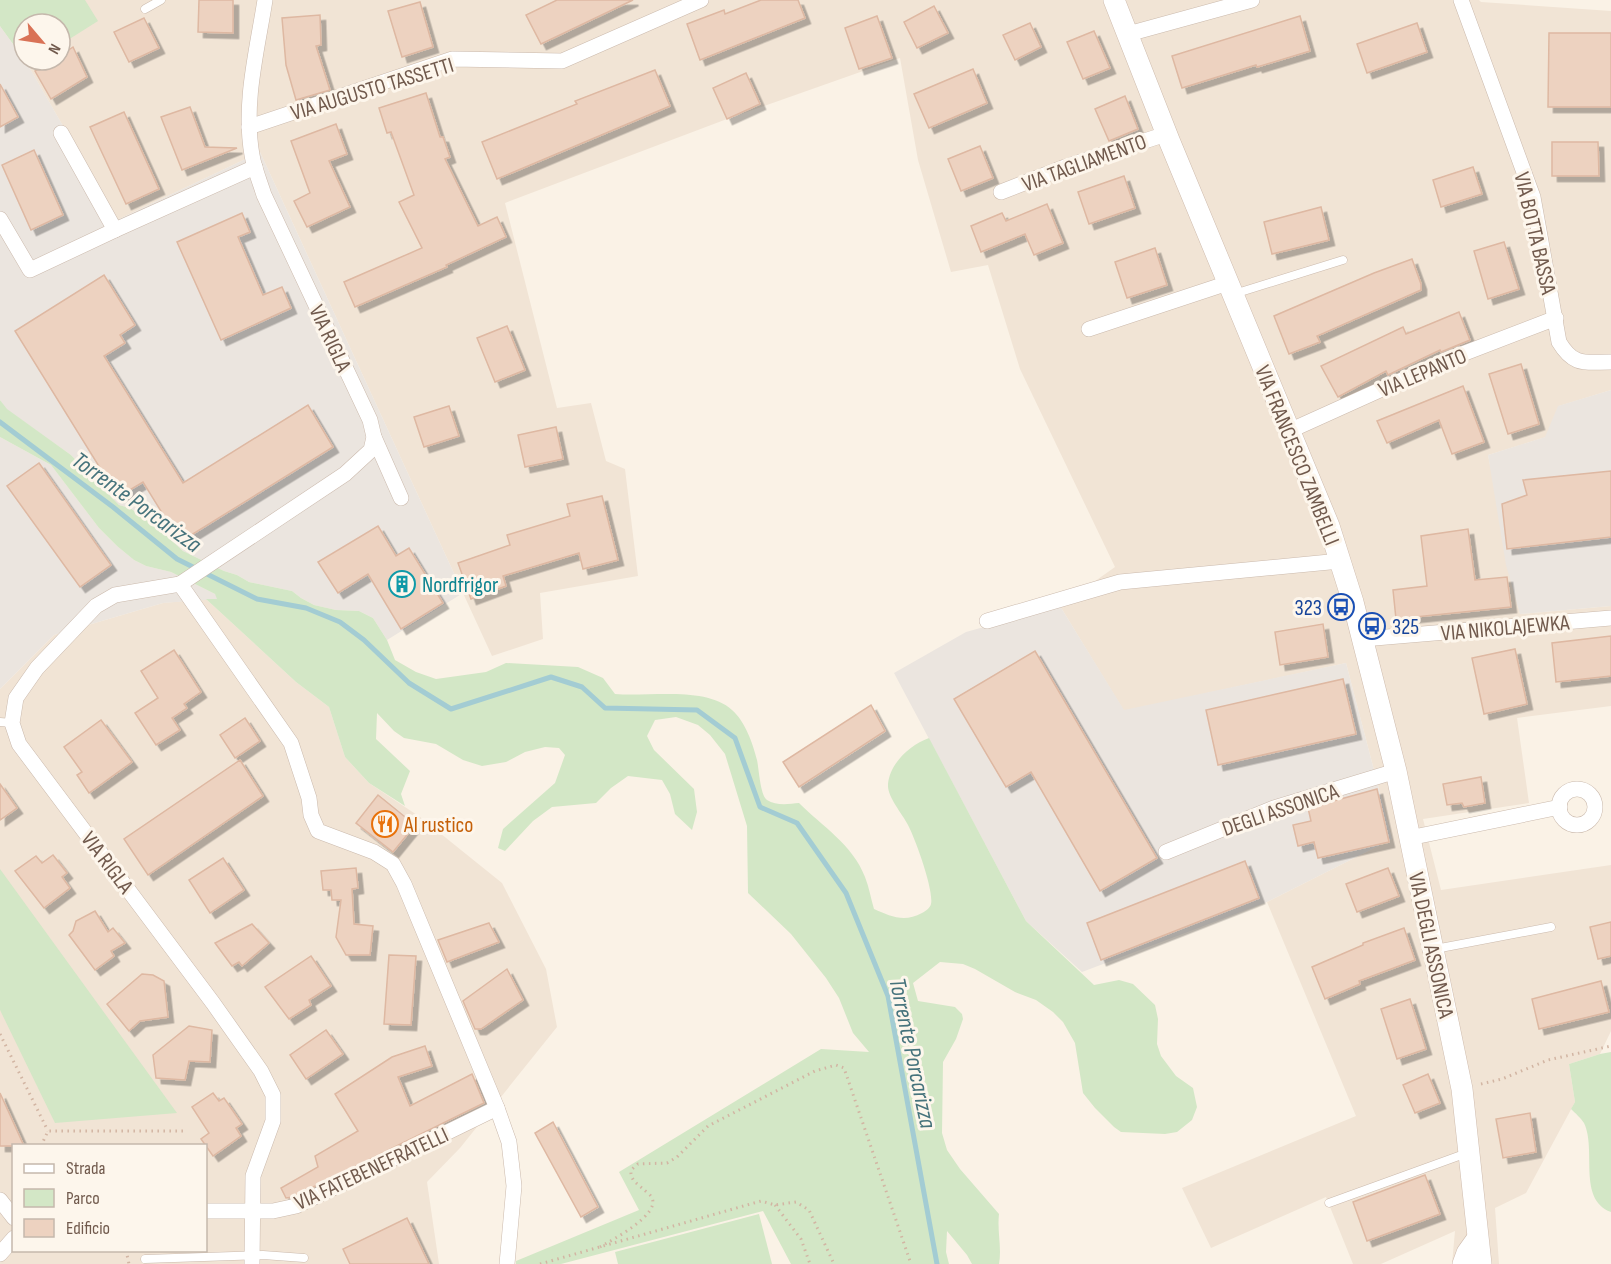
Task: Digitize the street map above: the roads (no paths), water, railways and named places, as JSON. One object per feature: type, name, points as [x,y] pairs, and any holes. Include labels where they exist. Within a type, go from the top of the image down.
[{"type":"main road","name":"VIA FRANCESCO ZAMBELLI","points":[[1114,0],[1166,134],[1329,526],[1362,634]]},
{"type":"main road","name":"VIA DEGLI ASSONICA","points":[[1362,634],[1396,771],[1462,1089],[1481,1264]]},
{"type":"main road","points":[[1463,1264],[1467,1253],[1477,1239]]},
{"type":"street","name":"VIA RIGLA","points":[[252,1259],[253,1176],[273,1121],[273,1095],[261,1071],[19,744],[6,723],[16,698],[37,668],[96,606],[115,595],[186,580],[345,474],[371,450],[374,437],[370,420],[264,195],[252,157],[249,93],[265,0]]},
{"type":"street","name":"VIA AUGUSTO TASSETTI","points":[[249,127],[452,59],[562,61],[701,0]]},
{"type":"street","points":[[1128,34],[1252,0]]},
{"type":"street","name":"VIA BOTTA BASSA","points":[[1461,0],[1533,197],[1559,342],[1567,355],[1579,362],[1611,362]]},
{"type":"street","points":[[61,133],[115,230]]},
{"type":"street","name":"VIA TAGLIAMENTO","points":[[1001,192],[1065,167],[1166,134]]},
{"type":"street","points":[[0,219],[30,270],[255,167]]},
{"type":"street","points":[[1089,328],[1230,289]]},
{"type":"street","name":"VIA LEPANTO","points":[[1289,431],[1443,361],[1556,318]]},
{"type":"street","points":[[374,437],[401,498]]},
{"type":"street","points":[[987,621],[1120,582],[1340,561]]},
{"type":"street","points":[[186,580],[291,743],[309,798],[311,815],[318,831],[374,852],[393,864],[404,884],[509,1142],[514,1186],[507,1264]]},
{"type":"street","name":"VIA NIKOLAJEWKA","points":[[1362,634],[1611,618]]},
{"type":"street","name":"DEGLI ASSONICA","points":[[1166,852],[1274,808],[1396,771]]},
{"type":"street","points":[[1409,838],[1560,807]]},
{"type":"street","name":"VIA FATEBENEFRATELLI","points":[[207,1211],[273,1211],[296,1206],[497,1108]]},
{"type":"street","points":[[0,1200],[12,1215]]},
{"type":"street","points":[[0,1254],[12,1240]]},
{"type":"lane","points":[[145,9],[161,0]]},
{"type":"lane","points":[[1230,289],[1342,260]]},
{"type":"lane","points":[[1433,949],[1551,927]]},
{"type":"lane","points":[[1329,1203],[1468,1152]]},
{"type":"lane","points":[[144,1258],[304,1258]]},
{"type":"waterway","name":"Torrente Porcarizza","points":[[0,422],[113,507],[177,559],[257,599],[306,608],[340,622],[364,640],[409,683],[451,709],[551,677],[582,687],[605,708],[697,710],[735,738],[760,807],[797,823],[846,893],[888,996],[937,1264]]},
{"type":"place","name":"Nordfrigor","points":[[402,584]]},
{"type":"place","name":"323","points":[[1341,607]]},
{"type":"place","name":"325","points":[[1372,626]]},
{"type":"place","name":"Al rustico","points":[[385,824]]}]
